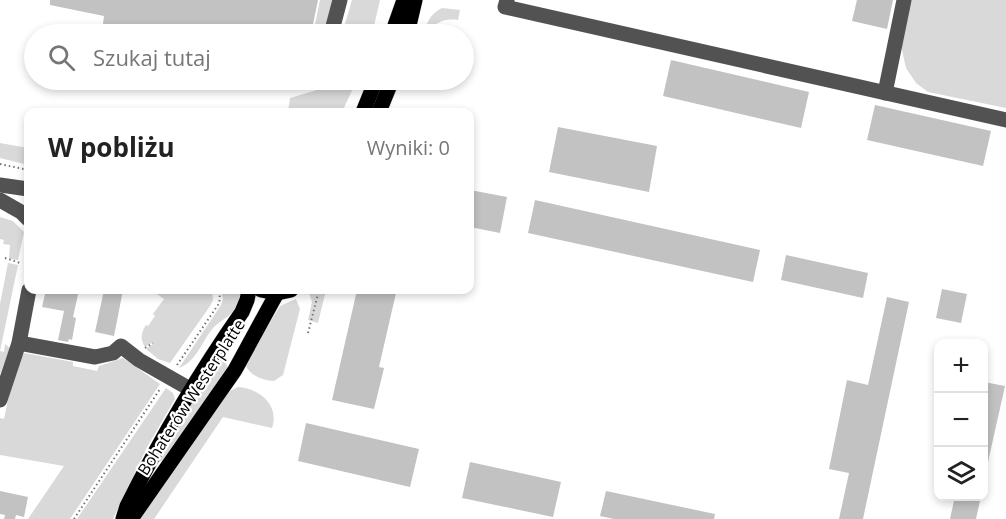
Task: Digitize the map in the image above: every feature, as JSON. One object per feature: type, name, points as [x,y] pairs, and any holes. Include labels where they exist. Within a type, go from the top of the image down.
[{"type":"main road","points":[[396,24],[404,0]]},
{"type":"main road","points":[[409,24],[415,0]]},
{"type":"main road","points":[[365,108],[372,90]]},
{"type":"main road","points":[[381,108],[388,90]]},
{"type":"main road","name":"Bohaterów Westerplatte","points":[[123,519],[155,451],[190,389],[242,312],[249,294]]},
{"type":"main road","name":"Bohaterów Westerplatte","points":[[131,519],[235,370],[283,294]]},
{"type":"street","points":[[333,24],[340,0]]},
{"type":"street","points":[[507,0],[505,7],[1006,120]]},
{"type":"street","points":[[885,93],[904,0]]},
{"type":"street","points":[[0,174],[24,187]]},
{"type":"street","points":[[0,185],[24,188]]},
{"type":"street","points":[[0,199],[24,203]]},
{"type":"street","points":[[0,199],[24,215]]},
{"type":"street","points":[[0,400],[19,342],[28,294]]},
{"type":"street","points":[[19,342],[96,357],[113,353],[121,346],[139,360],[190,389]]},
{"type":"path","points":[[0,164],[24,169]]},
{"type":"path","points":[[5,258],[20,263]]},
{"type":"path","points":[[176,367],[219,305],[219,294]]},
{"type":"path","points":[[308,333],[318,294]]},
{"type":"path","points":[[144,349],[153,343]]},
{"type":"path","points":[[74,519],[162,386]]},
{"type":"shaded area","points":[[320,0],[333,0],[327,24],[315,24]]},
{"type":"shaded area","points":[[352,0],[380,0],[374,24],[345,24]]},
{"type":"shaded area","points":[[910,0],[1006,0],[1006,108],[928,92],[916,83],[906,68],[901,46]]},
{"type":"shaded area","points":[[442,8],[460,10],[458,20],[427,24]]},
{"type":"shaded area","points":[[317,90],[352,90],[344,108],[289,108],[290,98]]},
{"type":"shaded area","points":[[0,143],[24,147],[24,164],[0,158]]},
{"type":"shaded area","points":[[0,217],[13,221],[24,232],[18,260],[9,259],[10,245],[3,244],[4,240],[0,239]]},
{"type":"shaded area","points":[[8,263],[18,265],[0,351],[0,304]]},
{"type":"shaded area","points":[[157,294],[212,294],[213,300],[170,363],[158,359],[146,349],[152,343],[145,347],[142,342],[144,328],[155,316],[153,314],[164,299]]},
{"type":"shaded area","points":[[222,294],[240,294],[232,313],[210,331],[191,360],[179,368],[221,305]]},
{"type":"shaded area","points":[[309,294],[325,294],[318,323],[308,320],[312,302]]},
{"type":"shaded area","points":[[296,299],[300,309],[283,375],[274,381],[257,377],[245,364],[280,306]]},
{"type":"shaded area","points":[[5,344],[10,348],[0,374],[0,351],[4,352]]},
{"type":"shaded area","points":[[24,353],[73,362],[73,366],[97,371],[99,366],[123,358],[160,384],[70,519],[28,519],[64,466],[0,455],[0,418],[4,419],[14,371]]},
{"type":"shaded area","points":[[219,360],[226,360],[227,368],[165,459],[157,463],[195,395]]},
{"type":"shaded area","points":[[238,387],[260,394],[266,399],[273,412],[272,428],[223,417],[154,519],[139,519],[226,393]]},
{"type":"shaded area","points":[[166,388],[173,393],[175,399],[147,447],[113,519],[77,519]]},
{"type":"building","points":[[50,0],[318,0],[313,24],[103,24],[104,16],[50,5]]},
{"type":"building","points":[[857,0],[893,0],[887,29],[852,21]]},
{"type":"building","points":[[671,60],[809,92],[801,128],[663,96]]},
{"type":"building","points":[[875,105],[991,131],[983,166],[867,140]]},
{"type":"building","points":[[558,127],[657,146],[649,192],[549,172]]},
{"type":"building","points":[[474,191],[507,197],[500,233],[474,228]]},
{"type":"building","points":[[535,200],[760,250],[753,282],[528,233]]},
{"type":"building","points":[[786,255],[868,273],[863,298],[781,280]]},
{"type":"building","points":[[942,289],[967,294],[961,323],[936,318]]},
{"type":"building","points":[[45,294],[78,294],[73,317],[76,318],[72,340],[69,339],[68,342],[58,340],[64,311],[42,307]]},
{"type":"building","points":[[103,294],[122,294],[114,336],[95,332]]},
{"type":"building","points":[[356,294],[396,294],[379,367],[384,368],[374,409],[332,400]]},
{"type":"building","points":[[887,297],[909,302],[863,519],[839,519],[849,473],[829,469],[847,380],[868,385]]},
{"type":"building","points":[[988,383],[1005,386],[988,462]]},
{"type":"building","points":[[306,423],[419,449],[410,487],[298,461]]},
{"type":"building","points":[[470,462],[561,482],[553,517],[462,498]]},
{"type":"building","points":[[0,491],[28,497],[24,517],[16,515],[15,519],[4,519],[5,515],[0,514]]},
{"type":"building","points":[[606,491],[715,514],[714,519],[614,519],[600,516]]},
{"type":"building","points":[[954,501],[980,501],[976,519],[950,519]]}]
